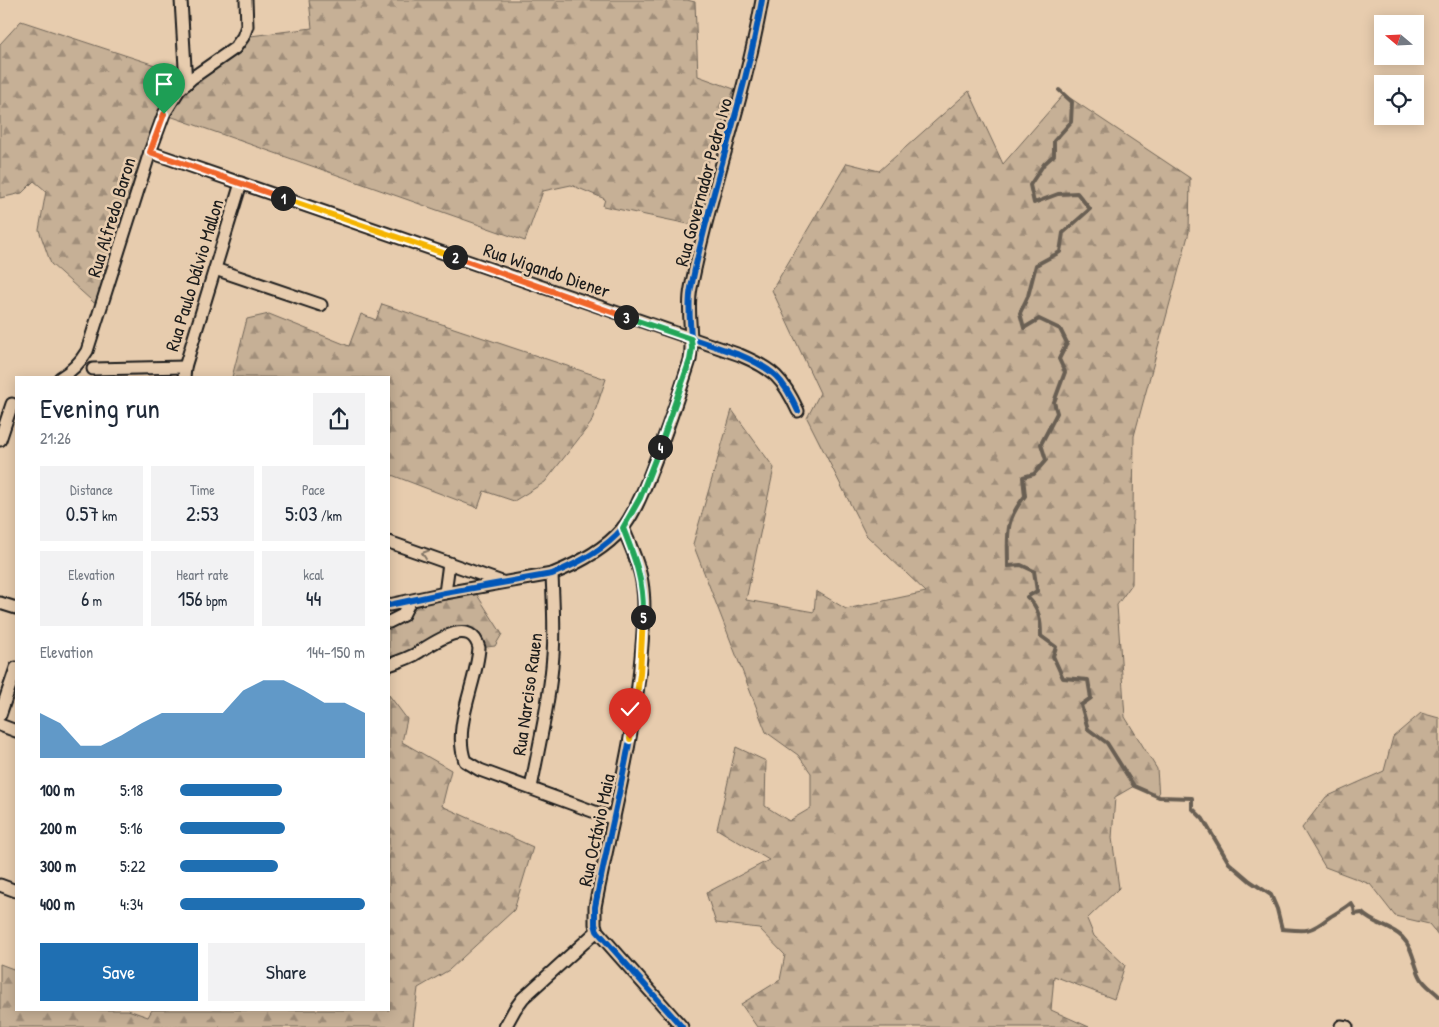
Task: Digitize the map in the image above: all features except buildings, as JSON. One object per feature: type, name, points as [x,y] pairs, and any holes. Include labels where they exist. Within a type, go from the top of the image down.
[{"type":"street","points":[[180,0],[186,84]]},
{"type":"street","name":"Rua Alfredo Baron","points":[[63,376],[81,361],[91,339],[150,152],[164,114],[170,102],[186,84],[205,67],[235,48],[243,37],[247,26],[246,0]]},
{"type":"street","name":"Rua Governador Pedro Ivo","points":[[390,605],[445,592],[552,574],[568,568],[597,550],[613,539],[623,528],[640,498],[690,360],[692,348],[689,312],[692,284],[751,57],[762,0]]},
{"type":"street","name":"Rua Wigando Diener","points":[[150,152],[740,355],[767,368],[783,383],[798,412]]},
{"type":"street","name":"Rua Paulo Dálvio Mallon","points":[[184,372],[241,183]]},
{"type":"street","points":[[215,269],[321,306]]},
{"type":"street","points":[[81,361],[97,373],[184,372]]},
{"type":"street","points":[[0,412],[14,403]]},
{"type":"street","points":[[0,440],[14,403]]},
{"type":"street","name":"Rua Octávio Maia","points":[[597,931],[595,906],[614,819],[640,674],[643,621],[642,582],[638,566],[623,528]]},
{"type":"street","points":[[390,542],[504,582]]},
{"type":"street","points":[[445,592],[449,563]]},
{"type":"street","name":"Rua Narciso Rauen","points":[[531,788],[553,656],[554,610],[552,574]]},
{"type":"street","points":[[390,622],[403,615],[410,601]]},
{"type":"street","points":[[0,603],[15,608]]},
{"type":"street","points":[[390,665],[412,656],[449,634],[472,636],[478,643],[479,656],[464,718],[461,744],[465,760],[471,766],[614,819]]},
{"type":"street","points":[[0,715],[15,671]]},
{"type":"street","points":[[0,726],[15,731]]},
{"type":"street","points":[[0,885],[15,891]]},
{"type":"street","points":[[505,1027],[523,998],[597,931],[682,1027]]},
{"type":"green space","points":[[309,0],[687,0],[695,2],[698,76],[734,89],[700,186],[693,225],[603,206],[605,199],[571,185],[543,191],[525,241],[164,114],[101,309],[51,264],[39,230],[46,191],[34,181],[22,193],[0,198],[0,44],[21,21],[167,69],[179,90],[243,37],[312,28]]},
{"type":"green space","points":[[969,91],[1003,164],[1064,94],[1190,178],[1189,232],[1134,436],[1132,584],[1117,605],[1125,717],[1157,769],[1159,797],[1134,786],[1115,797],[1112,838],[1119,888],[1087,919],[1094,936],[1125,965],[1114,999],[1054,976],[1051,1010],[1089,1027],[757,1027],[741,1004],[780,980],[785,955],[759,928],[716,923],[706,893],[769,860],[717,829],[736,747],[766,761],[765,806],[789,821],[811,808],[811,773],[798,755],[766,732],[693,544],[732,410],[774,468],[746,600],[814,612],[816,591],[846,609],[926,592],[866,535],[807,418],[820,393],[772,290],[847,163],[879,171]]},
{"type":"green space","points":[[382,304],[606,379],[591,423],[545,482],[514,501],[484,491],[478,508],[390,474],[390,376],[232,376],[247,319],[269,314],[349,346],[361,314],[376,320]]},
{"type":"green space","points":[[472,587],[502,634],[495,646],[479,648],[464,633],[390,665],[390,625],[400,622],[409,615],[424,597]]},
{"type":"green space","points":[[390,696],[407,719],[402,742],[451,770],[442,806],[533,847],[514,910],[449,970],[418,988],[413,1027],[0,1027],[0,964],[15,970],[15,1011],[131,1011],[148,1017],[151,1011],[390,1011]]},
{"type":"green space","points":[[1421,713],[1439,718],[1439,936],[1429,924],[1395,916],[1370,884],[1325,867],[1302,828],[1326,797],[1384,771],[1393,737]]},
{"type":"waterway","points":[[1059,90],[1072,102],[1071,122],[1054,141],[1054,155],[1044,164],[1030,185],[1034,203],[1058,194],[1077,193],[1090,209],[1063,233],[1060,252],[1036,265],[1028,296],[1020,313],[1024,328],[1039,319],[1060,329],[1067,343],[1059,359],[1065,372],[1054,402],[1057,413],[1041,444],[1046,460],[1034,474],[1023,477],[1025,496],[1010,521],[1008,566],[1021,565],[1034,571],[1037,591],[1027,597],[1034,605],[1038,614],[1041,636],[1056,647],[1053,656],[1063,678],[1088,680],[1091,698],[1081,705],[1088,729],[1107,743],[1134,786],[1159,797],[1192,798],[1192,808],[1203,819],[1229,863],[1250,881],[1271,895],[1282,929],[1311,929],[1351,903],[1355,914],[1362,913],[1398,933],[1406,941],[1421,979],[1439,996]]},
{"type":"cycle path","points":[[390,605],[552,574],[571,566],[599,550],[615,537],[630,518],[653,467],[690,360],[689,306],[691,288],[755,37],[762,0]]},
{"type":"cycle path","points":[[150,152],[740,355],[761,365],[776,376],[782,382],[798,411]]},
{"type":"cycle path","points":[[623,528],[641,575],[644,600],[643,629],[633,720],[595,907],[595,924],[597,931],[682,1027]]},
{"type":"route","points":[[164,114],[150,152],[691,339],[690,360],[660,448],[640,498],[623,528],[638,566],[644,600],[640,674],[630,739]]}]
